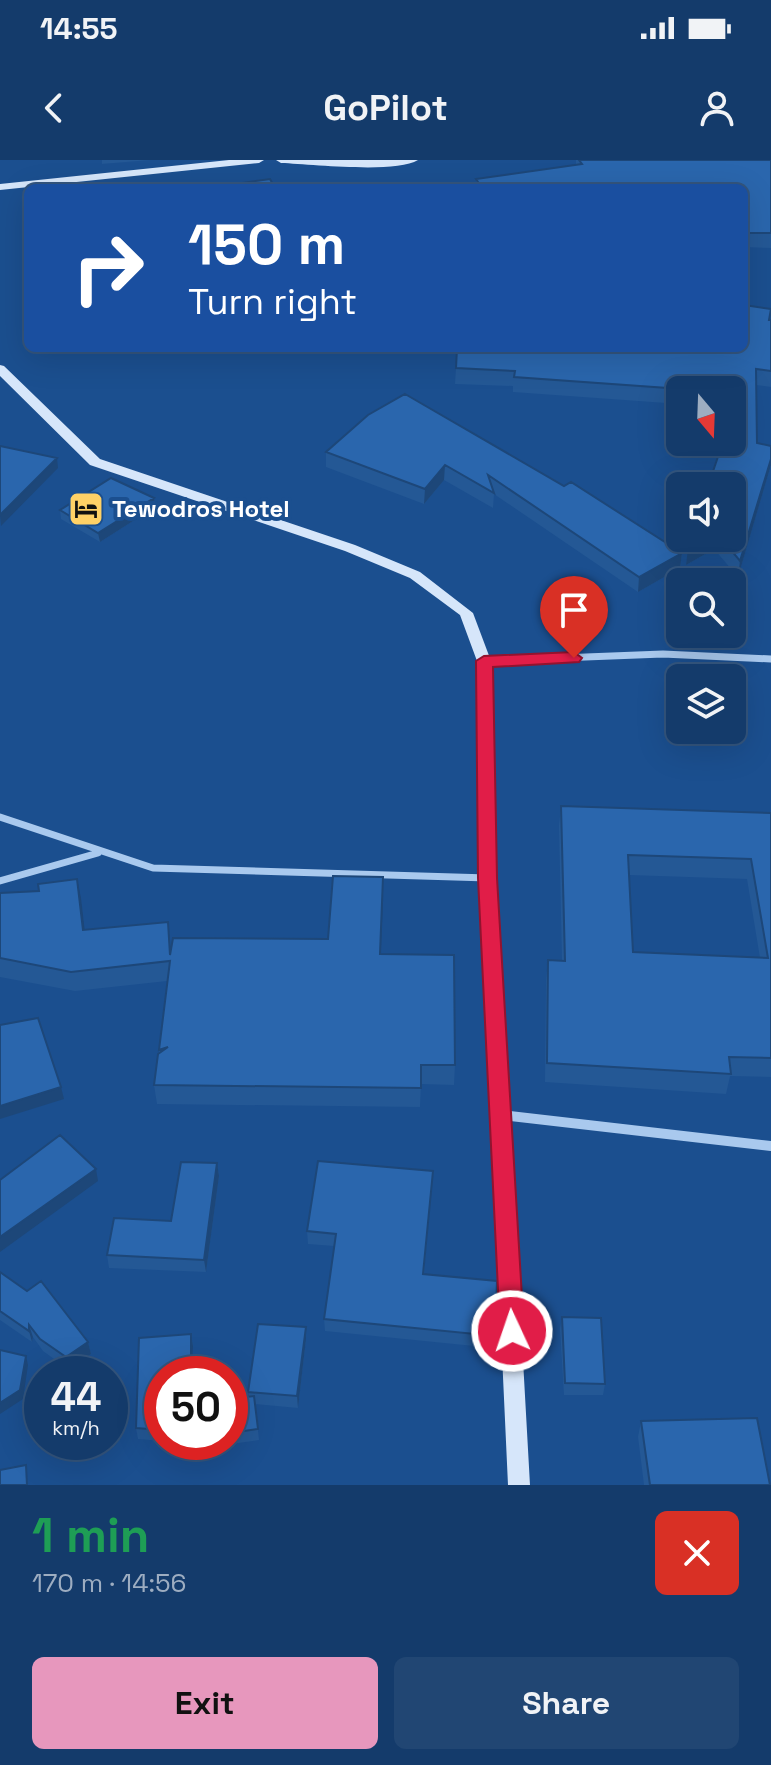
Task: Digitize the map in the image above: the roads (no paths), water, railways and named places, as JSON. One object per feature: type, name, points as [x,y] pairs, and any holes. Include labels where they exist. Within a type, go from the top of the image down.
[{"type":"main road","points":[[29,184],[259,160]]},
{"type":"main road","points":[[281,160],[381,164],[413,160]]},
{"type":"main road","points":[[0,187],[24,184]]},
{"type":"main road","points":[[0,369],[95,462],[350,548],[415,575],[466,613],[484,661],[488,878],[519,1485]]},
{"type":"street","points":[[484,661],[663,654],[771,659]]},
{"type":"street","points":[[0,817],[153,868],[488,878]]},
{"type":"street","points":[[0,881],[98,852]]},
{"type":"street","points":[[502,1115],[771,1146]]},
{"type":"place","name":"Tewodros Hotel","points":[[86,509]]}]
